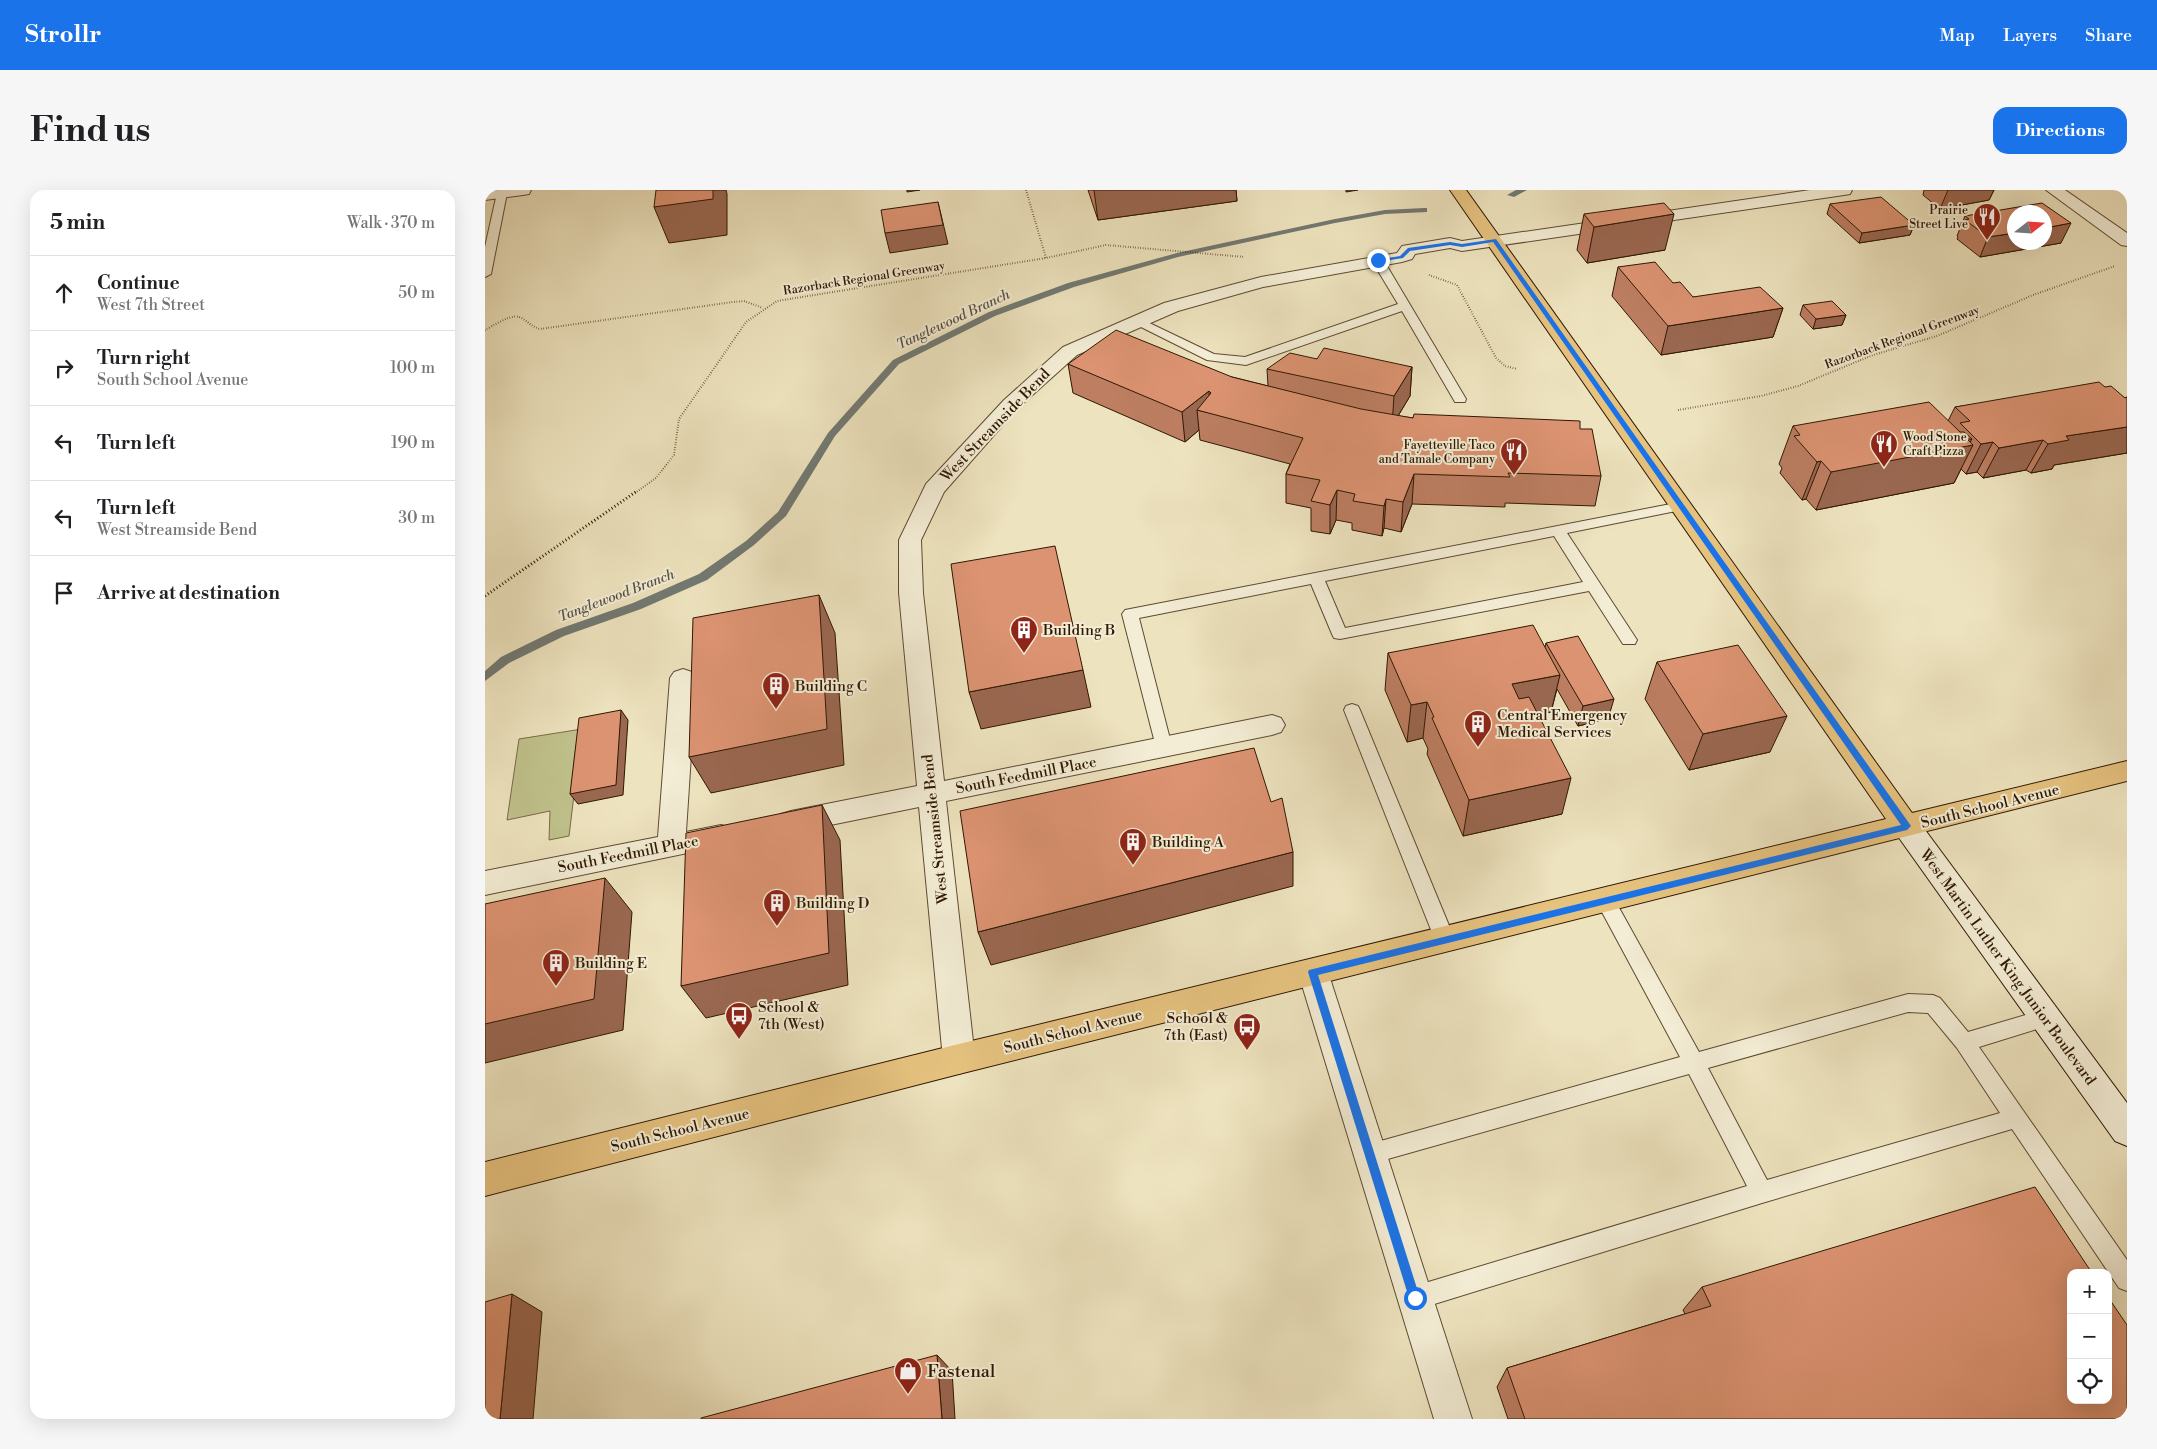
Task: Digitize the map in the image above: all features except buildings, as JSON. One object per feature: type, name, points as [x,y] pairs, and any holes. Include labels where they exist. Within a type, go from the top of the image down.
[{"type":"main road","name":"West Martin Luther King Junior Boulevard","points":[[1458,190],[1907,826]]},
{"type":"main road","name":"South School Avenue","points":[[485,1179],[959,1059],[2127,771]]},
{"type":"street","points":[[485,195],[523,190]]},
{"type":"street","name":"West Streamside Bend","points":[[959,1059],[911,593],[910,540],[934,488],[1011,404],[1070,351],[1171,307],[1261,282],[1406,255],[1415,259],[1459,252],[1462,246],[1494,240],[1844,190]]},
{"type":"street","points":[[2055,190],[2127,241]]},
{"type":"street","points":[[671,846],[683,678]]},
{"type":"street","name":"South Feedmill Place","points":[[485,883],[1272,725]]},
{"type":"street","name":"West Martin Luther King Junior Boulevard","points":[[1907,826],[2127,1130]]},
{"type":"street","points":[[1313,972],[1453,1419]]},
{"type":"lane","points":[[485,274],[502,193]]},
{"type":"lane","points":[[1378,260],[1460,399]]},
{"type":"lane","points":[[1137,322],[1211,358],[1247,361],[1405,306]]},
{"type":"lane","points":[[1164,747],[1130,614],[1681,506]]},
{"type":"lane","points":[[1558,530],[1629,640]]},
{"type":"lane","points":[[1316,578],[1340,634],[1593,585]]},
{"type":"lane","points":[[1352,710],[1445,940]]},
{"type":"lane","points":[[1605,901],[1695,1063],[1762,1192]]},
{"type":"lane","points":[[1370,1154],[1908,1003],[1933,1004],[1964,1042],[2127,1280]]},
{"type":"lane","points":[[1964,1042],[2046,1018]]},
{"type":"lane","points":[[1415,1298],[1762,1192],[2016,1118]]},
{"type":"path","points":[[1025,190],[1046,258]]},
{"type":"path","name":"Razorback Regional Greenway","points":[[485,596],[656,478],[674,455],[679,419],[746,322],[777,301],[1046,258],[1106,245],[1229,255]]},
{"type":"path","name":"Razorback Regional Greenway","points":[[1678,410],[1761,396],[1798,386],[1873,355],[1945,333],[2033,295],[2118,266]]},
{"type":"path","points":[[485,330],[519,316],[534,328],[541,329],[733,302],[744,301],[764,308]]},
{"type":"green space","points":[[582,729],[569,836],[549,840],[550,811],[507,820],[519,739]]},
{"type":"waterway","name":"Tanglewood Branch","points":[[1511,195],[1523,190]]},
{"type":"waterway","name":"Tanglewood Branch","points":[[485,677],[505,660],[560,633],[637,606],[703,577],[750,543],[782,514],[831,435],[896,362],[992,314],[1071,285],[1177,255],[1335,221],[1385,212],[1424,210]]},
{"type":"place","name":"Prairie Street Live","points":[[1987,241]]},
{"type":"place","name":"Wood Stone Craft Pizza","points":[[1884,468]]},
{"type":"place","name":"Fayetteville Taco and Tamale Company","points":[[1514,476]]},
{"type":"place","name":"Building B","points":[[1024,654]]},
{"type":"place","name":"Building C","points":[[776,710]]},
{"type":"place","name":"Central Emergency Medical Services","points":[[1478,748]]},
{"type":"place","name":"Building A","points":[[1133,866]]},
{"type":"place","name":"Building D","points":[[777,927]]},
{"type":"place","name":"Building E","points":[[556,987]]},
{"type":"place","name":"School & 7th (West)","points":[[739,1040]]},
{"type":"place","name":"School & 7th (East)","points":[[1247,1051]]},
{"type":"place","name":"Fastenal","points":[[908,1395]]},
{"type":"route","points":[[1378,260],[1402,257],[1406,255],[1408,250],[1450,243],[1462,246],[1494,240],[1907,826],[1313,972],[1415,1298]]}]
